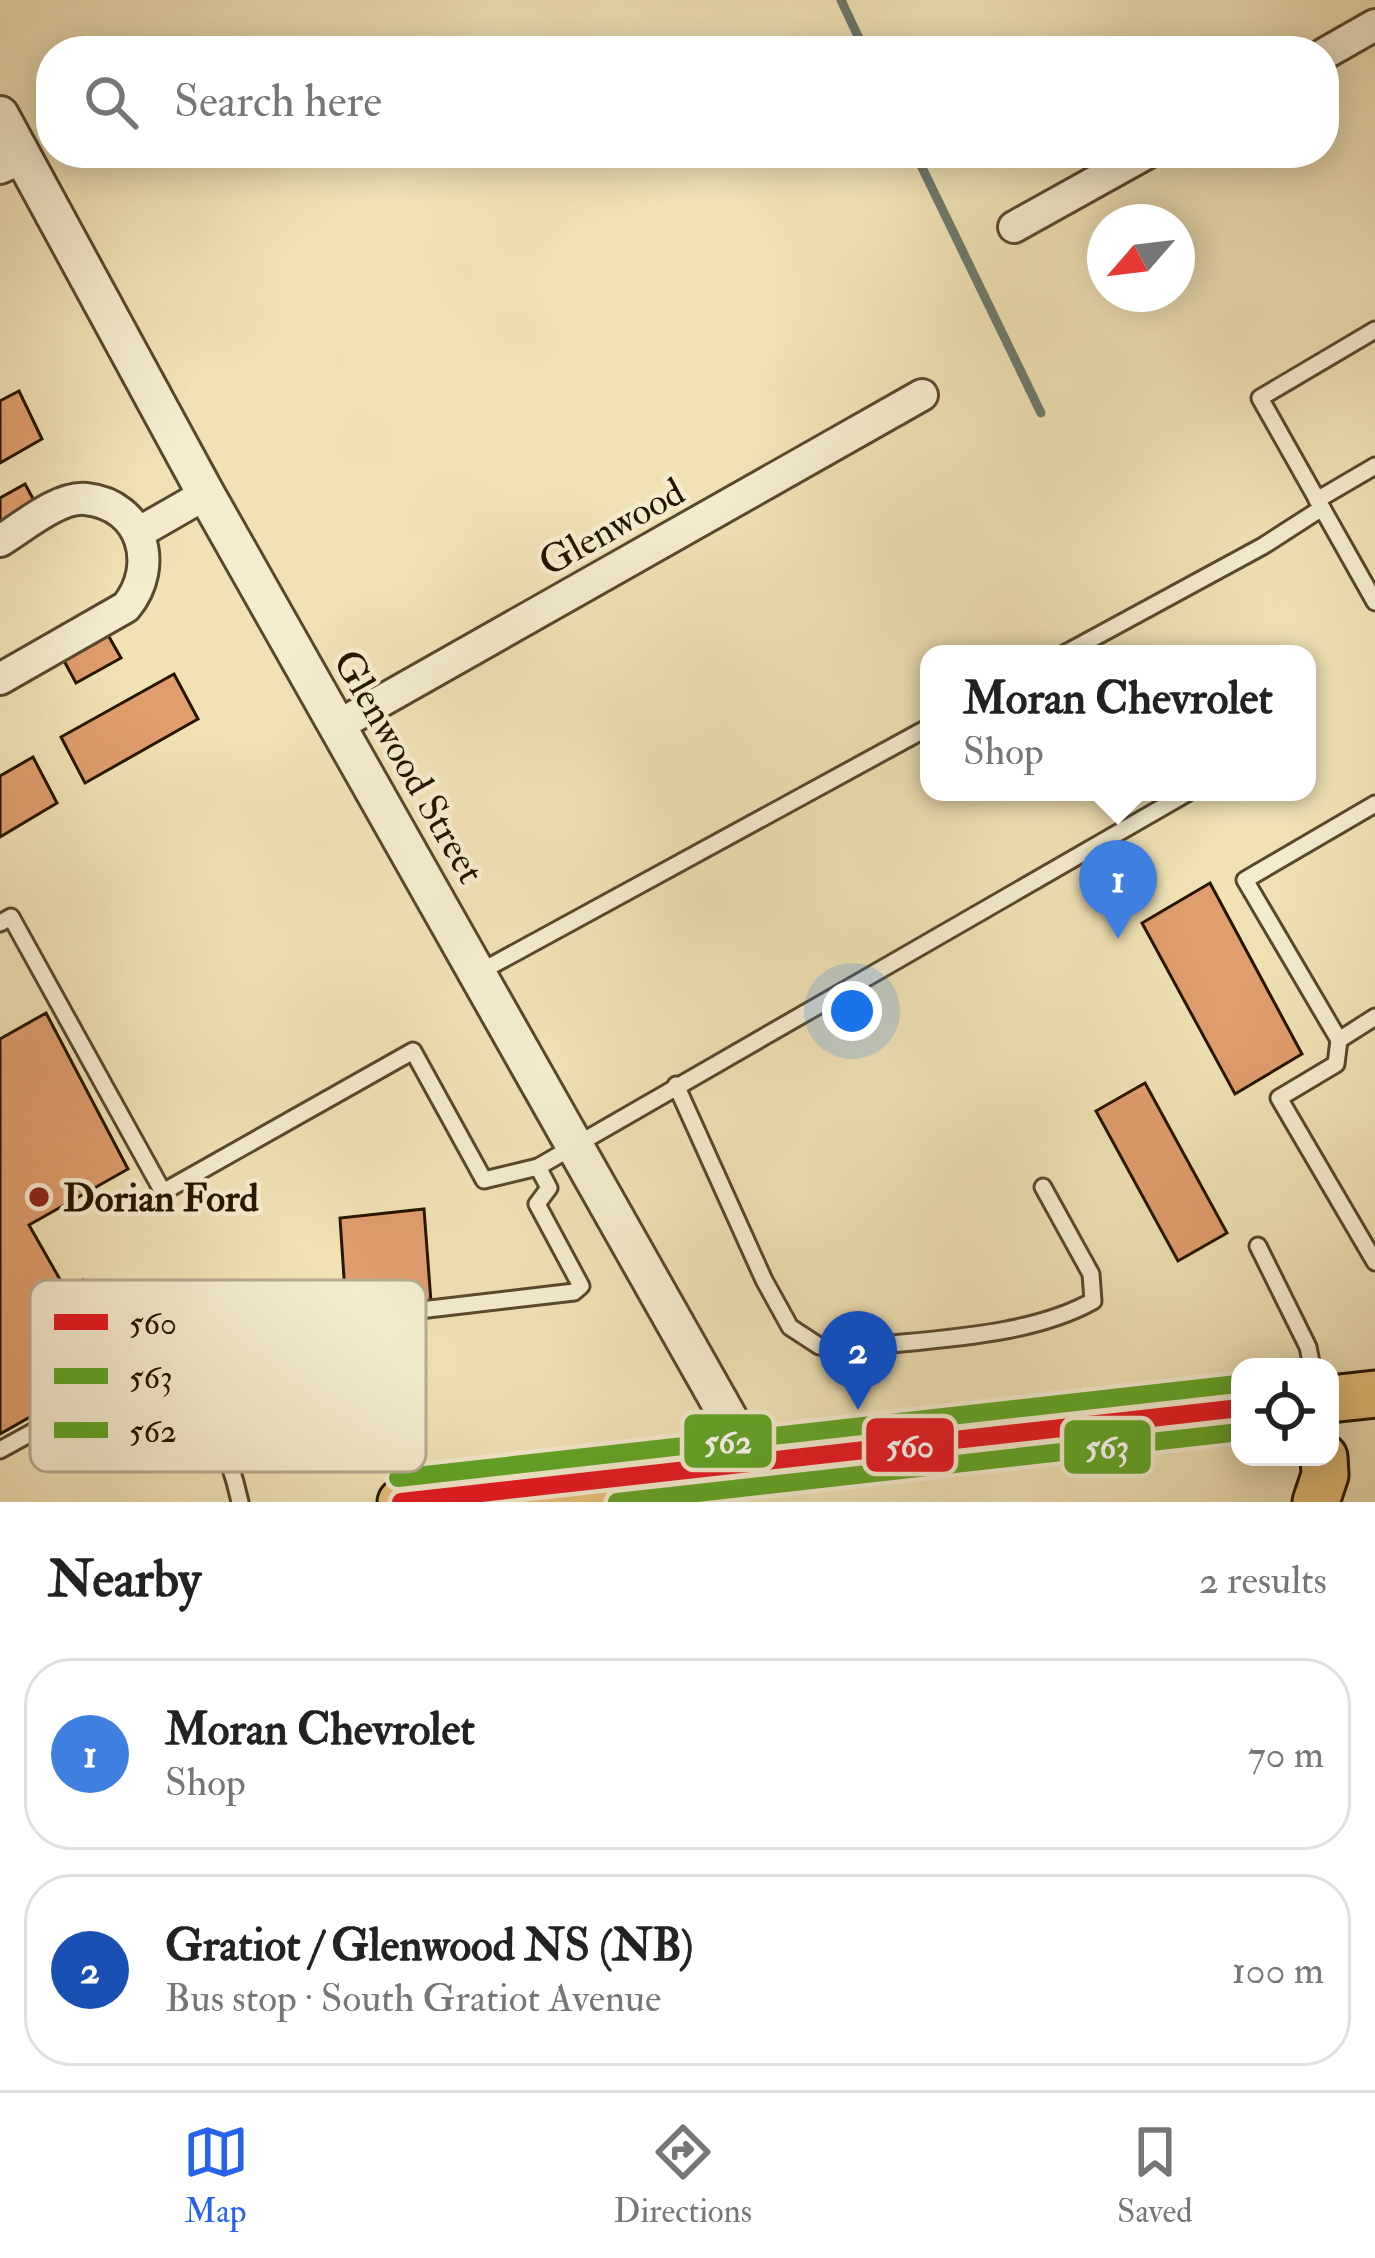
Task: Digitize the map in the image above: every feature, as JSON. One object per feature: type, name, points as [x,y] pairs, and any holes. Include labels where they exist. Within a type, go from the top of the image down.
[{"type":"main road","points":[[1339,1398],[1375,1394]]},
{"type":"main road","points":[[400,1502],[1231,1409]]},
{"type":"main road","points":[[1316,1502],[1324,1466]]},
{"type":"street","points":[[1339,45],[1375,25]]},
{"type":"street","name":"Glenwood Street","points":[[0,115],[11,163],[339,725],[728,1417],[742,1461]]},
{"type":"street","points":[[1014,227],[1120,168]]},
{"type":"street","name":"Glenwood","points":[[339,725],[922,395]]},
{"type":"street","points":[[138,533],[206,494]]},
{"type":"street","points":[[0,541],[68,501],[85,498],[123,515],[138,533],[145,572],[140,590],[126,607],[0,679]]},
{"type":"lane","points":[[1375,330],[1260,398],[1375,602]]},
{"type":"lane","points":[[1081,645],[1263,546],[1375,466]]},
{"type":"lane","points":[[478,973],[920,732]]},
{"type":"lane","points":[[0,923],[11,917],[163,1192],[413,1051],[484,1180],[538,1167],[1174,801]]},
{"type":"lane","points":[[1375,804],[1245,880],[1339,1040],[1336,1064],[1279,1098],[1375,1262]]},
{"type":"lane","points":[[1339,1040],[1375,1016]]},
{"type":"lane","points":[[676,1085],[764,1280],[790,1327],[819,1346],[845,1349],[1021,1326],[1093,1301],[1091,1274],[1043,1186]]},
{"type":"lane","points":[[426,1309],[574,1292],[580,1286],[537,1204],[549,1188],[538,1167]]},
{"type":"lane","points":[[1258,1246],[1310,1358]]},
{"type":"lane","points":[[0,1450],[30,1434]]},
{"type":"lane","points":[[234,1472],[240,1502]]},
{"type":"building","points":[[19,391],[42,439],[0,463],[0,401]]},
{"type":"building","points":[[25,484],[37,506],[0,528],[0,498]]},
{"type":"building","points":[[108,635],[121,658],[76,683],[63,659]]},
{"type":"building","points":[[174,674],[198,719],[85,783],[61,737]]},
{"type":"building","points":[[33,757],[57,803],[0,837],[0,776]]},
{"type":"building","points":[[1210,883],[1302,1054],[1235,1094],[1142,923]]},
{"type":"building","name":"Dorian Ford","points":[[46,1013],[128,1169],[29,1225],[60,1280],[30,1280],[30,1417],[0,1434],[0,1039]]},
{"type":"building","points":[[1145,1083],[1227,1233],[1178,1261],[1096,1111]]},
{"type":"building","points":[[424,1209],[431,1302],[426,1302],[426,1280],[344,1280],[340,1218]]},
{"type":"waterway","points":[[841,0],[858,36]]},
{"type":"waterway","points":[[922,168],[1041,413]]},
{"type":"transit line","name":"562","points":[[398,1478],[1231,1385]]},
{"type":"transit line","name":"560","points":[[401,1502],[1231,1409]]},
{"type":"transit line","name":"563","points":[[617,1502],[1231,1433]]},
{"type":"place","name":"Moran Chevrolet","points":[[1118,939]]},
{"type":"place","name":"Dorian Ford","points":[[39,1197]]},
{"type":"place","name":"Gratiot / Glenwood NS (NB)","points":[[858,1410]]}]
